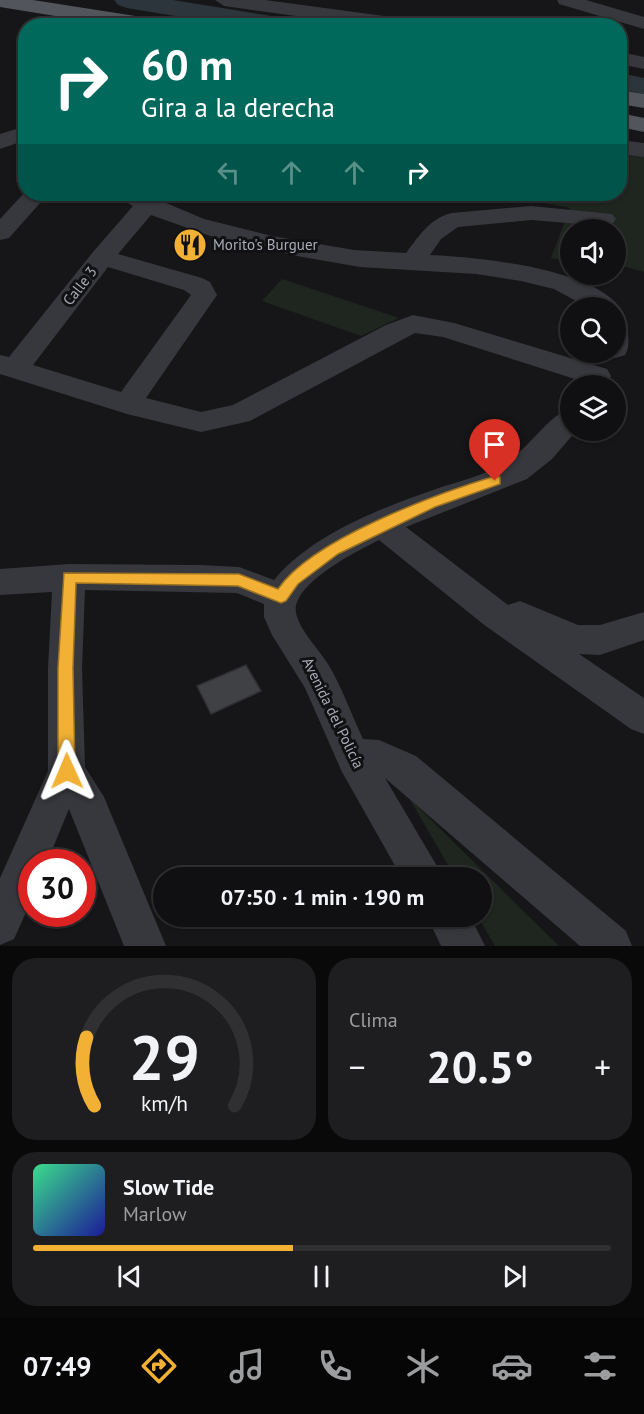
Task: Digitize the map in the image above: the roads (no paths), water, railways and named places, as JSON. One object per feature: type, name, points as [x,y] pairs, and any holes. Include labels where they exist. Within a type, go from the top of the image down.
[{"type":"main road","points":[[0,1],[109,18]]},
{"type":"main road","points":[[0,9],[35,18]]},
{"type":"main road","points":[[0,9],[54,18]]},
{"type":"main road","points":[[627,98],[644,101]]},
{"type":"main road","points":[[627,105],[644,108]]},
{"type":"main road","points":[[627,114],[644,117]]},
{"type":"main road","points":[[627,122],[644,126]]},
{"type":"street","points":[[224,0],[356,18]]},
{"type":"street","points":[[566,0],[644,23]]},
{"type":"street","points":[[627,59],[644,63]]},
{"type":"street","points":[[0,128],[18,126]]},
{"type":"street","points":[[0,142],[18,135]]},
{"type":"street","points":[[627,148],[644,150]]},
{"type":"street","points":[[0,233],[30,201]]},
{"type":"street","name":"Calle 3","points":[[8,366],[102,257],[137,201]]},
{"type":"street","points":[[143,201],[216,228],[274,244],[341,256],[480,265],[528,272],[560,279],[602,297]]},
{"type":"street","points":[[413,262],[432,234],[452,220],[531,213],[604,219]]},
{"type":"street","points":[[102,257],[193,284],[201,288],[204,295],[127,404]]},
{"type":"street","points":[[8,366],[127,404],[181,419],[201,422],[220,420],[240,414],[362,351],[395,331],[413,324],[446,329],[577,375]]},
{"type":"street","points":[[0,582],[69,577],[239,580],[281,597],[292,579],[332,550],[430,503],[507,476],[544,450],[560,431]]},
{"type":"street","points":[[382,525],[495,614],[644,718]]},
{"type":"street","points":[[0,925],[67,771],[66,668],[69,577]]},
{"type":"street","name":"Avenida del Policía","points":[[281,597],[279,608],[282,622],[302,649],[327,696],[354,758],[418,867]]},
{"type":"street","points":[[495,614],[501,611],[513,613],[576,639],[600,640],[644,627]]},
{"type":"street","points":[[354,758],[366,754],[380,756],[403,768],[611,946]]},
{"type":"street","points":[[67,771],[91,810],[145,946]]},
{"type":"street","points":[[453,927],[464,946]]},
{"type":"waterway","points":[[127,0],[236,18]]},
{"type":"waterway","points":[[627,82],[644,86]]},
{"type":"place","name":"Morito's Burguer","points":[[190,245]]}]
